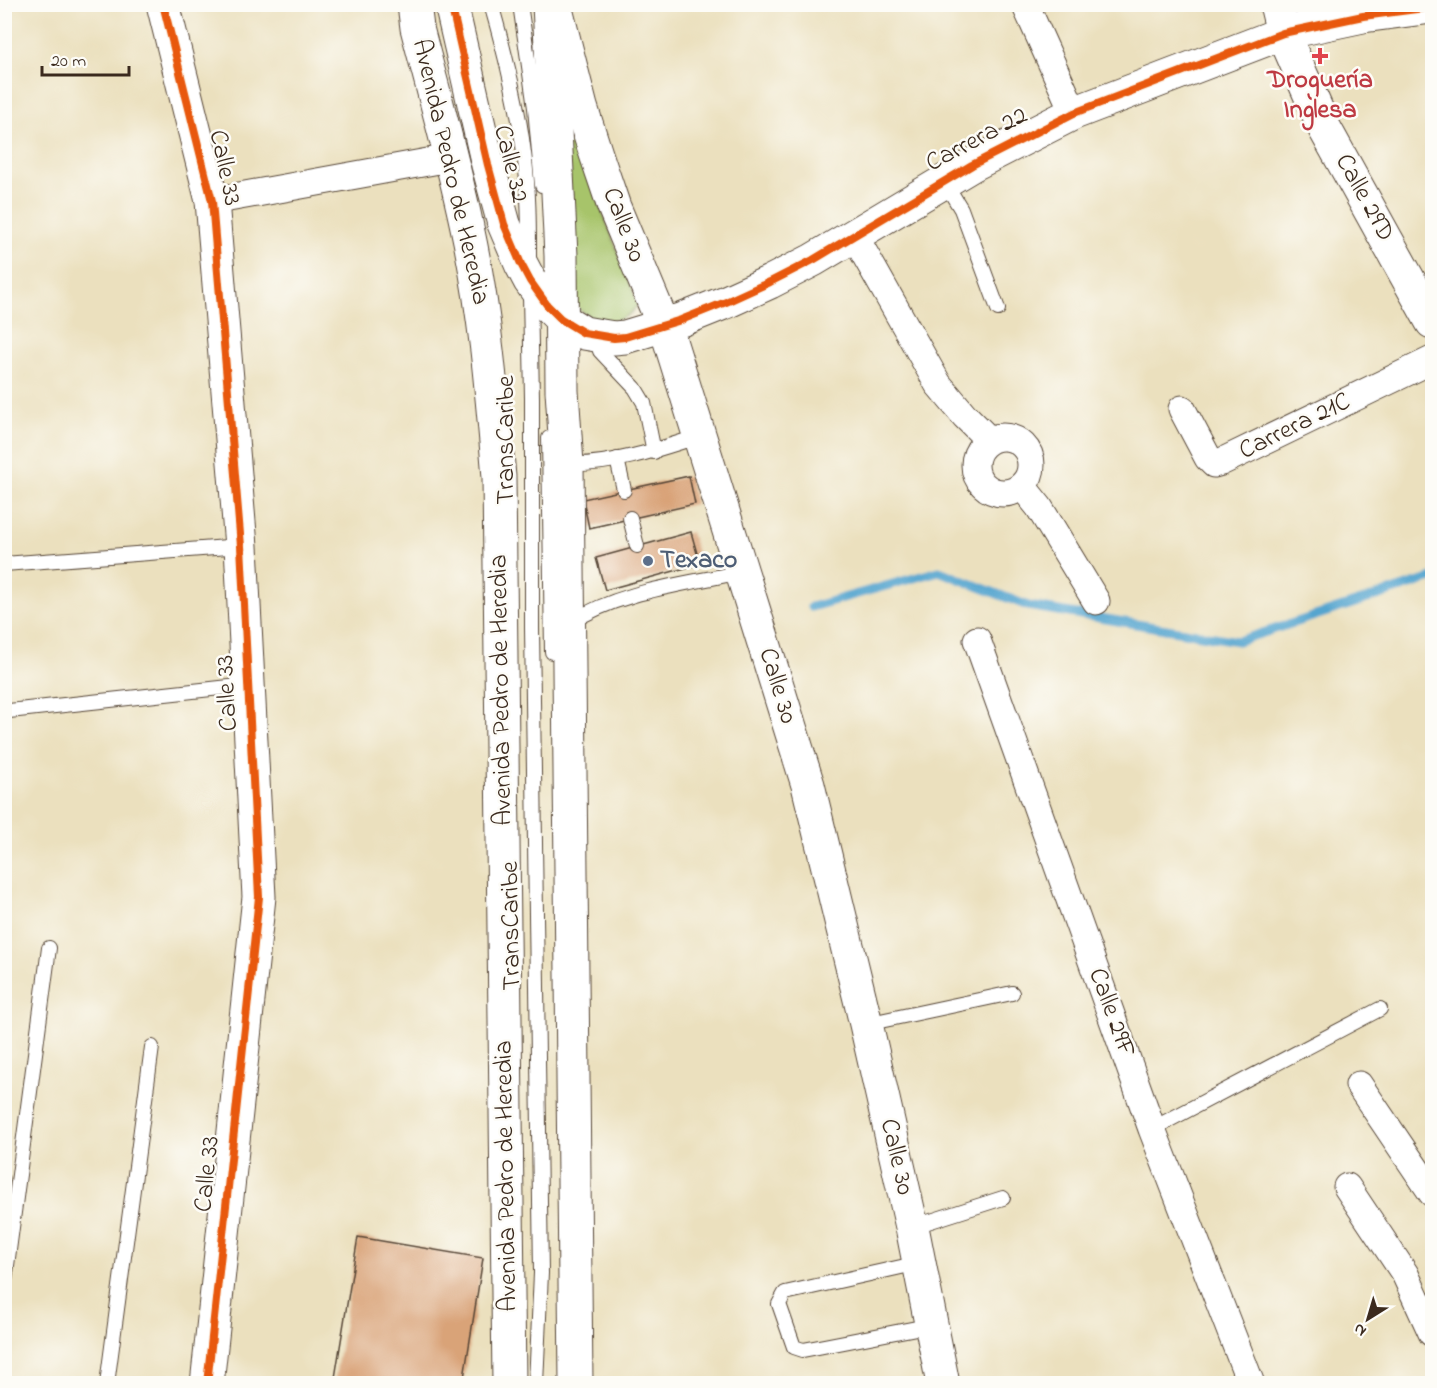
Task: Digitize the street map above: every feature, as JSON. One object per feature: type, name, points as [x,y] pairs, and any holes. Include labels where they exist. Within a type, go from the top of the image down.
[{"type":"main road","name":"Calle 33","points":[[163,4],[212,201],[241,546],[259,897],[207,1383]]},
{"type":"main road","name":"Avenida Pedro de Heredia","points":[[414,4],[417,28],[468,229],[478,287],[499,477],[509,1383]]},
{"type":"main road","name":"Calle 32","points":[[451,4],[501,213],[521,264],[546,303]]},
{"type":"main road","points":[[549,4],[561,255],[546,303],[562,392],[567,464],[576,1383]]},
{"type":"main road","name":"Calle 30","points":[[555,4],[581,107],[596,154],[614,207],[670,341],[808,785],[912,1227],[943,1383]]},
{"type":"main road","name":"Carrera 22","points":[[546,303],[584,333],[597,336],[625,337],[663,326],[770,282],[813,260],[972,165],[1074,112],[1279,19],[1363,16],[1432,7]]},
{"type":"main road","name":"Calle 29D","points":[[1279,19],[1325,129],[1432,322]]},
{"type":"street","points":[[1025,4],[1074,112]]},
{"type":"street","points":[[212,201],[450,158]]},
{"type":"street","points":[[854,235],[938,384],[965,417],[989,440]]},
{"type":"street","name":"Carrera 21C","points":[[1182,409],[1208,458],[1214,464],[1432,360]]},
{"type":"street","points":[[1002,436],[1016,439],[1026,448],[1031,461],[1029,474],[1022,486],[1010,492],[996,492],[984,486],[976,475],[974,461],[979,449],[989,440],[1002,436]]},
{"type":"street","points":[[1022,486],[1039,507],[1096,601]]},
{"type":"street","name":"Calle 29F","points":[[977,640],[1152,1129],[1251,1383]]},
{"type":"street","points":[[1359,1085],[1432,1193]]},
{"type":"street","points":[[1347,1187],[1404,1274],[1432,1333]]},
{"type":"lane","name":"TransCaribe","points":[[491,4],[512,84],[546,303],[532,398],[532,628],[540,1273],[536,1383]]},
{"type":"lane","points":[[520,4],[536,108],[543,199]]},
{"type":"lane","points":[[944,182],[961,209],[998,309]]},
{"type":"lane","points":[[597,336],[600,351],[635,388],[644,403],[654,452]]},
{"type":"lane","name":"TransCaribe","points":[[549,424],[553,670]]},
{"type":"lane","points":[[567,464],[617,459],[654,452],[700,436]]},
{"type":"lane","points":[[617,459],[624,490]]},
{"type":"lane","points":[[630,518],[636,546]]},
{"type":"lane","points":[[4,564],[241,546]]},
{"type":"lane","points":[[568,624],[584,614],[645,586],[741,572]]},
{"type":"lane","points":[[9,711],[248,685]]},
{"type":"lane","points":[[4,1288],[49,948]]},
{"type":"lane","points":[[866,1024],[1012,993]]},
{"type":"lane","points":[[1152,1129],[1380,1009]]},
{"type":"lane","points":[[107,1383],[152,1047]]},
{"type":"lane","points":[[4,1174],[19,1176]]},
{"type":"lane","points":[[912,1227],[1003,1198]]},
{"type":"lane","points":[[919,1263],[785,1293],[779,1304],[794,1347],[803,1350],[932,1325]]},
{"type":"green space","points":[[564,112],[638,304],[625,317],[615,321],[597,320],[572,305]]},
{"type":"building","name":"Texaco","points":[[689,476],[695,504],[589,528],[583,499]]},
{"type":"building","name":"Texaco","points":[[691,532],[700,564],[605,590],[596,558]]},
{"type":"building","points":[[358,1237],[483,1258],[463,1384],[334,1384]]},
{"type":"waterway","points":[[811,607],[939,571],[1028,606],[1238,641],[1432,578]]},
{"type":"cycle path","points":[[163,4],[212,201],[241,546],[259,897],[207,1384]]},
{"type":"cycle path","points":[[451,4],[488,165],[504,224],[521,264],[547,305],[561,319],[584,333],[614,338],[625,337],[681,320],[770,282],[813,260],[972,165],[1074,113],[1283,33],[1363,16],[1432,7]]},
{"type":"place","name":"Droguería Inglesa","points":[[1320,56]]},
{"type":"place","name":"Texaco","points":[[648,561]]}]
